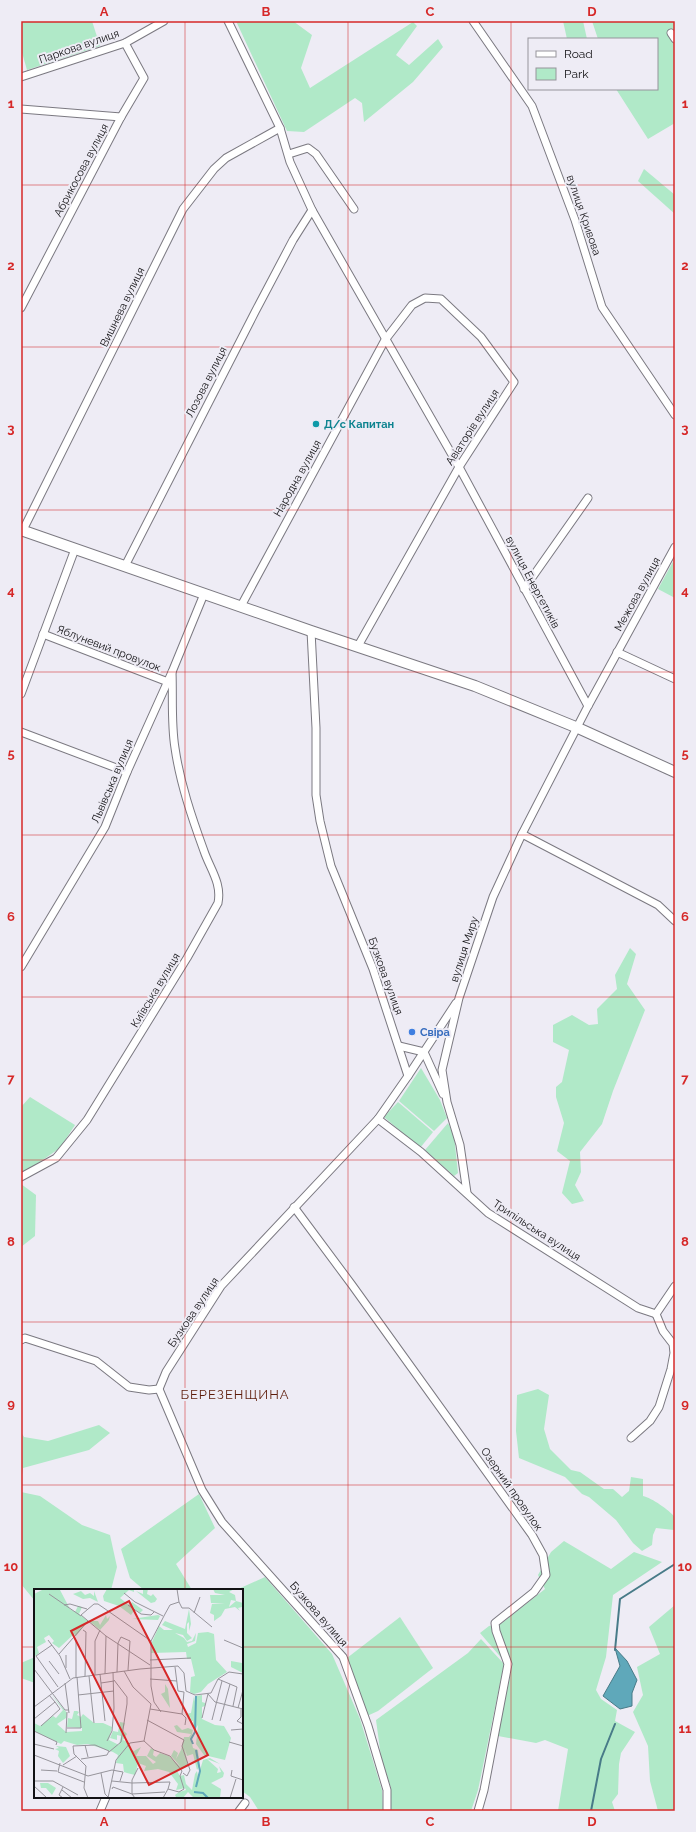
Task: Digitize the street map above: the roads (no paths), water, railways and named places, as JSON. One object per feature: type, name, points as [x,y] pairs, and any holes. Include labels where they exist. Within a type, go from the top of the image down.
[{"type":"street","name":"Паркова вулиця","points":[[21,78],[125,43],[164,21]]},
{"type":"street","name":"вулиця Енергетиків","points":[[228,21],[280,128],[290,162],[312,210],[459,468],[588,706]]},
{"type":"street","name":"вулиця Кривова","points":[[473,21],[532,106],[575,220],[602,307],[675,415]]},
{"type":"street","name":"Абрикосова вулиця","points":[[21,308],[121,116],[144,78],[125,43]]},
{"type":"street","points":[[21,109],[121,116]]},
{"type":"street","name":"Вишнева вулиця","points":[[22,530],[183,209],[214,169],[226,158],[280,128]]},
{"type":"street","points":[[288,154],[308,148],[316,154],[354,209]]},
{"type":"street","name":"Лозова вулиця","points":[[125,566],[255,312],[312,210]]},
{"type":"street","name":"Авіаторів вулиця","points":[[358,646],[459,468],[514,382],[481,337],[442,299],[426,298],[412,305],[385,340]]},
{"type":"street","name":"Народна вулиця","points":[[241,606],[385,340]]},
{"type":"street","points":[[524,589],[588,498]]},
{"type":"street","points":[[22,530],[311,631],[475,686],[578,728],[675,772]]},
{"type":"street","name":"Межова вулиця","points":[[578,728],[588,706],[675,546]]},
{"type":"street","points":[[21,694],[75,549]]},
{"type":"street","name":"Львівська вулиця","points":[[21,968],[105,827],[127,772],[168,682],[204,594]]},
{"type":"street","name":"Бузкова вулиця","points":[[311,631],[316,728],[316,795],[320,821],[331,866],[373,969],[408,1076],[378,1119],[221,1286],[166,1372],[159,1389],[202,1490],[222,1522],[343,1657],[368,1726],[387,1790],[387,1811]]},
{"type":"street","name":"Яблуневий провулок","points":[[43,634],[168,682]]},
{"type":"street","points":[[618,652],[675,679]]},
{"type":"street","name":"Київська вулиця","points":[[24,1175],[56,1158],[87,1120],[187,958],[218,903],[220,894],[219,885],[204,852],[184,789],[174,748],[172,672]]},
{"type":"street","name":"вулиця Миру","points":[[467,1193],[460,1145],[447,1102],[442,1070],[460,998],[493,897],[522,834],[578,728]]},
{"type":"street","points":[[21,732],[127,772]]},
{"type":"street","points":[[522,834],[658,905],[675,921]]},
{"type":"street","points":[[408,1076],[460,998]]},
{"type":"street","points":[[399,1046],[424,1052]]},
{"type":"street","points":[[424,1052],[447,1102]]},
{"type":"street","name":"Трипільська вулиця","points":[[378,1119],[421,1152],[494,1217],[638,1308],[656,1314]]},
{"type":"street","name":"Озерний провулок","points":[[294,1208],[532,1535],[543,1555],[546,1575],[534,1592],[495,1623],[496,1631],[508,1664],[484,1790],[478,1811]]},
{"type":"street","points":[[631,1438],[650,1421],[659,1407],[671,1369],[674,1353],[673,1344],[663,1331],[656,1314],[675,1286]]},
{"type":"street","points":[[23,1339],[96,1361],[129,1387],[149,1390],[159,1389]]},
{"type":"street","points":[[100,1811],[106,1798]]},
{"type":"street","points":[[239,1811],[245,1803]]},
{"type":"water","points":[[615,1648],[627,1661],[637,1680],[632,1693],[632,1706],[620,1709],[603,1696],[620,1666]]},
{"type":"waterway","points":[[615,1650],[620,1599],[675,1564]]},
{"type":"waterway","points":[[591,1811],[601,1759],[615,1724]]},
{"type":"place","name":"Д/с Капитан","points":[[316,424]]},
{"type":"place","name":"Свіра","points":[[412,1032]]},
{"type":"district","name":"БЕРЕЗЕНЩИНА","points":[[235,1394]]}]
